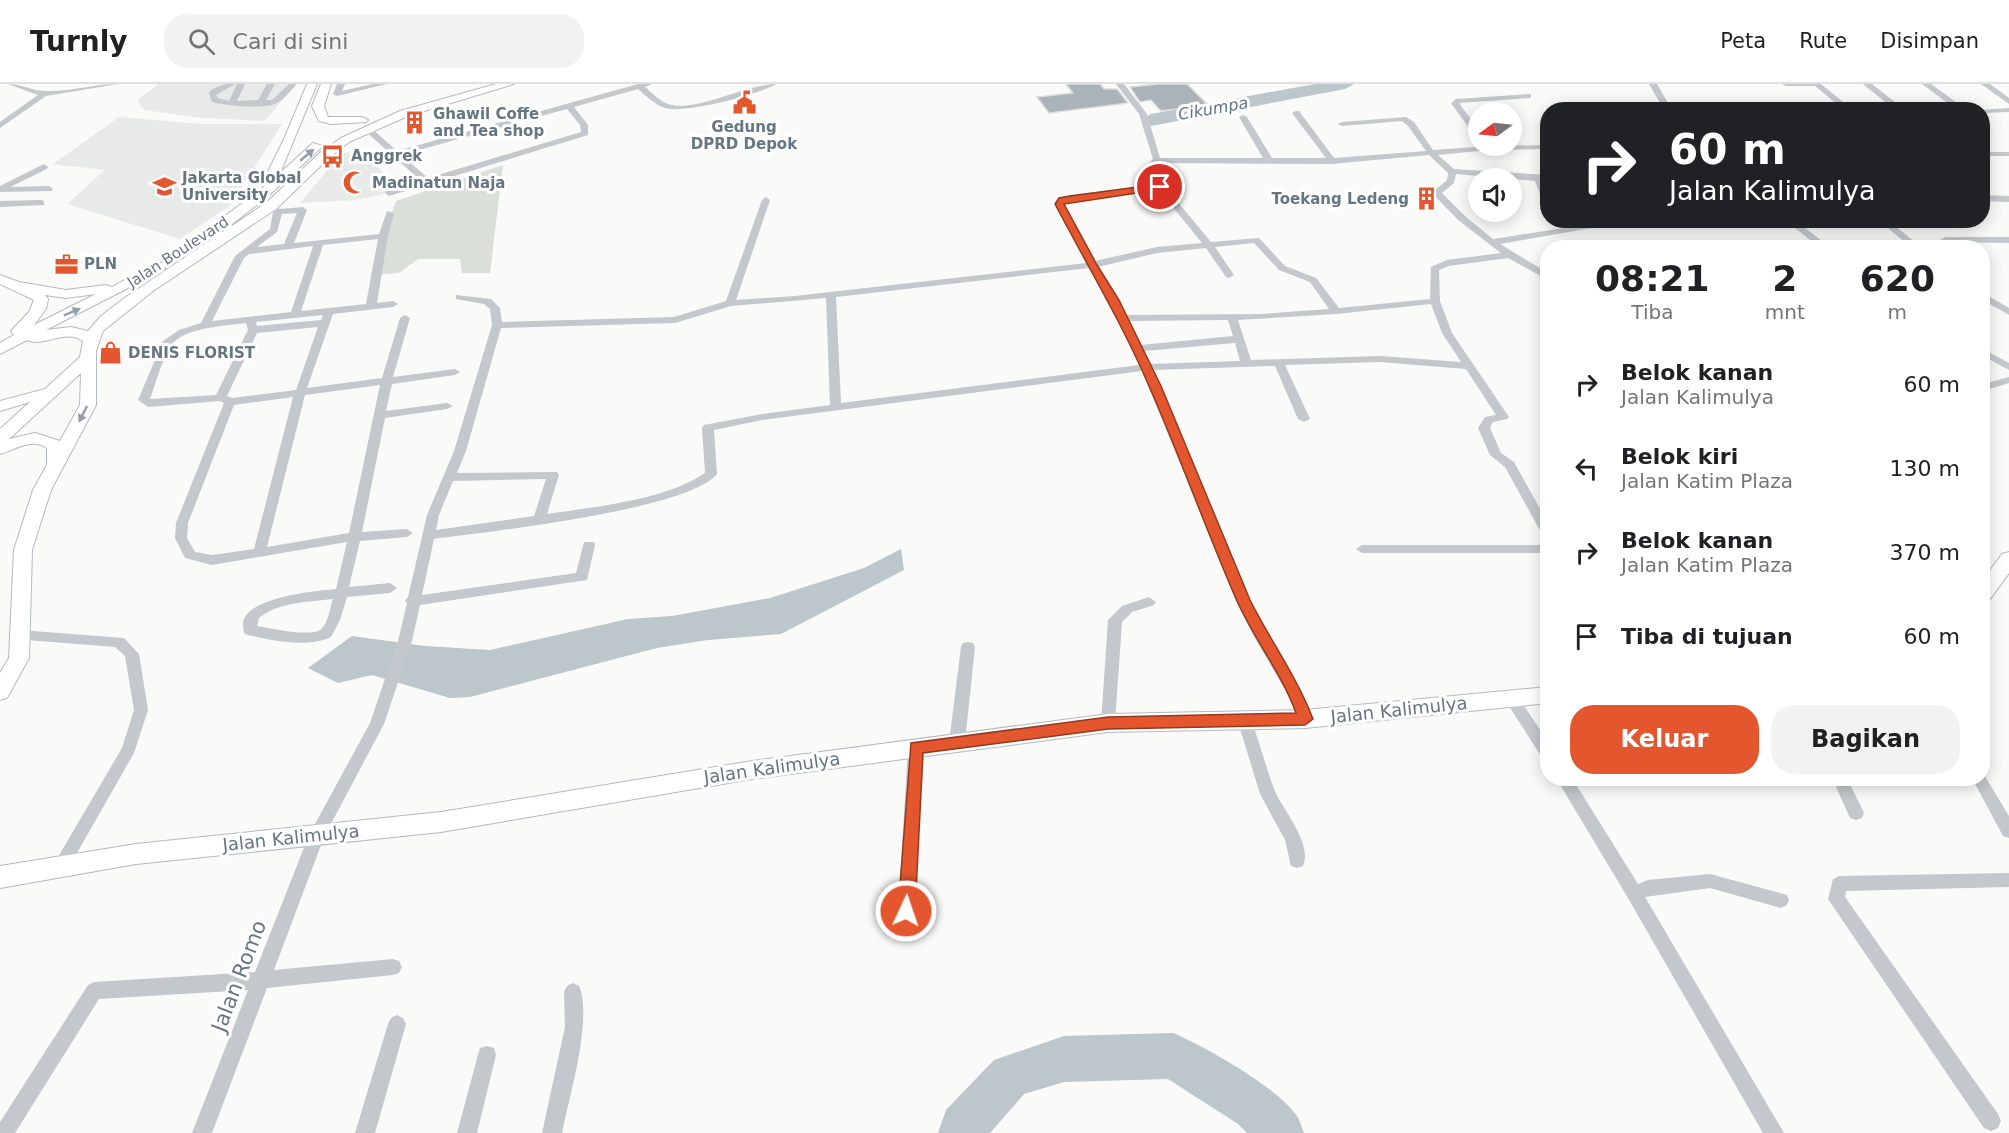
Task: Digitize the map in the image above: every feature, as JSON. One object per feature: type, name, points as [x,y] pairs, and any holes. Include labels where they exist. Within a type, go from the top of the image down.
[{"type":"street","points":[[12,84],[41,96]]},
{"type":"street","points":[[0,126],[41,96],[114,84]]},
{"type":"street","points":[[231,84],[215,91],[212,96],[215,100],[232,104],[260,105],[274,102],[293,84]]},
{"type":"street","points":[[232,104],[241,85],[252,84]]},
{"type":"street","points":[[260,105],[271,84]]},
{"type":"street","points":[[205,326],[240,256],[274,230],[271,204],[291,137],[312,84]]},
{"type":"street","points":[[326,84],[318,106],[323,119],[364,124],[426,182]]},
{"type":"street","points":[[341,84],[337,94],[343,95]]},
{"type":"street","points":[[319,100],[383,84]]},
{"type":"street","name":"Jalan Boulevard","points":[[95,333],[140,294],[271,204],[331,149],[364,124],[420,98],[476,84]]},
{"type":"street","name":"Jalan Boulevard","points":[[364,124],[509,84]]},
{"type":"street","points":[[394,154],[648,84]]},
{"type":"street","points":[[639,86],[666,106],[677,106],[698,104],[772,84]]},
{"type":"street","points":[[1120,84],[1143,114],[1157,160]]},
{"type":"street","points":[[1653,84],[1663,102]]},
{"type":"street","points":[[1786,84],[1817,85],[1839,102]]},
{"type":"street","points":[[1867,84],[1891,102]]},
{"type":"street","points":[[1926,84],[1951,102]]},
{"type":"street","points":[[1985,84],[2009,102]]},
{"type":"street","points":[[1468,122],[1455,103],[1456,101],[1528,96]]},
{"type":"street","points":[[389,193],[585,133],[584,125],[567,105]]},
{"type":"street","points":[[1990,111],[2009,110]]},
{"type":"street","points":[[1296,113],[1332,161]]},
{"type":"street","points":[[1243,117],[1268,159]]},
{"type":"street","points":[[1342,124],[1407,120],[1432,154],[1452,172],[1474,170],[1510,178],[1540,178]]},
{"type":"street","points":[[1522,147],[1540,147]]},
{"type":"street","points":[[1229,275],[1209,245],[1149,172],[1149,167],[1157,160],[1332,161],[1468,150]]},
{"type":"street","points":[[1990,154],[2009,154]]},
{"type":"street","points":[[0,190],[44,167]]},
{"type":"street","points":[[1452,172],[1450,181],[1437,193],[1449,207],[1508,255],[1540,273]]},
{"type":"street","points":[[1160,187],[1062,200],[1059,204],[1123,318],[1244,600],[1260,635],[1297,697],[1305,719]]},
{"type":"street","points":[[0,190],[49,189]]},
{"type":"street","points":[[1990,198],[2009,199]]},
{"type":"street","points":[[730,303],[766,200]]},
{"type":"street","points":[[0,204],[42,203]]},
{"type":"street","points":[[271,204],[303,210],[288,246]]},
{"type":"street","name":"Jalan Boulevard","points":[[1,348],[47,323],[104,298],[142,277],[218,228],[271,204]]},
{"type":"street","points":[[371,306],[383,236],[390,213]]},
{"type":"street","points":[[1492,242],[1581,228]]},
{"type":"street","points":[[1799,228],[1816,240]]},
{"type":"street","points":[[1892,228],[1908,240]]},
{"type":"street","points":[[249,251],[383,236]]},
{"type":"street","points":[[460,297],[487,302],[495,308],[497,325],[675,320],[730,303],[831,295],[1092,265],[1157,250],[1256,240],[1282,268],[1313,280],[1336,311]]},
{"type":"street","points":[[1945,240],[2009,240]]},
{"type":"street","points":[[295,315],[319,243]]},
{"type":"street","points":[[1508,255],[1447,263],[1434,269],[1436,301],[1447,333],[1503,417],[1489,419],[1484,428],[1496,456],[1510,465],[1540,519]]},
{"type":"street","points":[[17,286],[58,293],[84,293],[107,289],[142,277]]},
{"type":"street","points":[[0,279],[35,294],[41,299],[40,306],[1,348]]},
{"type":"street","points":[[831,295],[836,407]]},
{"type":"street","points":[[1990,300],[2009,312]]},
{"type":"street","points":[[1123,318],[1232,317],[1336,311],[1436,301]]},
{"type":"street","points":[[252,326],[295,315],[393,304]]},
{"type":"street","points":[[259,553],[300,393],[329,311]]},
{"type":"street","points":[[1232,317],[1246,362]]},
{"type":"street","points":[[390,588],[340,595],[293,599],[258,611],[250,621],[250,630],[313,638],[326,633],[335,619],[340,595],[354,537],[387,382],[405,318]]},
{"type":"street","points":[[324,322],[205,326],[183,332],[167,343],[144,400],[154,405],[225,400],[300,393],[455,372]]},
{"type":"street","name":"Jalan Romo","points":[[202,1133],[263,980],[317,835],[377,724],[405,641],[412,601],[433,515],[460,451],[476,403],[485,360],[497,325]]},
{"type":"street","points":[[252,326],[182,523],[181,538],[190,555],[212,560],[354,537],[406,533]]},
{"type":"street","points":[[0,692],[19,658],[23,550],[42,490],[88,405],[91,390],[87,359],[95,333],[57,333],[1,348]]},
{"type":"street","points":[[1136,349],[1239,339]]},
{"type":"street","points":[[1990,356],[2009,368]]},
{"type":"street","points":[[429,535],[539,519],[689,489],[704,482],[711,474],[708,428],[762,417],[1145,367],[1380,358],[1467,366]]},
{"type":"street","points":[[0,438],[87,359]]},
{"type":"street","points":[[1279,363],[1304,419]]},
{"type":"street","points":[[1990,386],[2009,380]]},
{"type":"street","points":[[0,406],[27,400],[59,385]]},
{"type":"street","points":[[380,415],[447,406]]},
{"type":"street","points":[[0,449],[30,439],[50,441],[55,446],[55,465]]},
{"type":"street","points":[[448,477],[553,475],[539,519]]},
{"type":"street","points":[[412,601],[582,577],[589,545]]},
{"type":"street","points":[[1362,549],[1540,549]]},
{"type":"street","points":[[1990,585],[2009,559]]},
{"type":"street","points":[[1108,723],[1115,620],[1127,609],[1149,602]]},
{"type":"street","points":[[19,635],[119,642],[132,654],[141,710],[129,749],[59,869]]},
{"type":"street","points":[[957,742],[968,647]]},
{"type":"street","name":"Jalan Kalimulya","points":[[0,877],[136,855],[441,822],[752,770],[1108,723],[1305,719],[1540,695]]},
{"type":"street","points":[[1512,699],[1540,743]]},
{"type":"street","points":[[1245,722],[1268,794],[1286,822],[1293,840],[1297,861]]},
{"type":"street","points":[[906,911],[916,748]]},
{"type":"street","points":[[1568,786],[1634,893],[1774,1133]]},
{"type":"street","points":[[1843,786],[1856,813]]},
{"type":"street","points":[[1984,786],[2009,831]]},
{"type":"street","points":[[1991,1121],[1836,899],[1839,884],[2009,880]]},
{"type":"street","points":[[1634,893],[1648,888],[1710,881],[1781,900]]},
{"type":"street","points":[[4,1133],[94,991],[263,980],[393,967]]},
{"type":"street","points":[[552,1133],[574,1027],[573,992]]},
{"type":"street","points":[[365,1133],[397,1024]]},
{"type":"street","points":[[467,1133],[487,1056]]},
{"type":"shaded area","points":[[159,84],[296,84],[265,121],[201,118],[144,110],[137,100]]},
{"type":"shaded area","name":"Jakarta Global University","points":[[119,117],[200,124],[282,124],[230,206],[180,239],[67,204],[105,170],[53,164]]},
{"type":"shaded area","points":[[359,150],[391,179],[393,186],[383,194],[355,200],[300,203],[341,154]]},
{"type":"shaded area","points":[[503,165],[490,273],[462,273],[460,259],[418,259],[399,273],[371,275],[396,201]]},
{"type":"shaded area","points":[[901,549],[904,570],[781,634],[708,640],[657,648],[470,697],[450,698],[372,675],[338,683],[308,668],[352,636],[425,646],[490,650],[628,619],[672,616],[770,598],[864,568]]},
{"type":"building","points":[[1066,84],[1100,84],[1104,89],[1117,89],[1128,103],[1049,113],[1037,97],[1073,93]]},
{"type":"building","points":[[1187,84],[1208,105],[1161,111],[1151,100],[1140,102],[1130,87]]},
{"type":"waterway","name":"Cikumpa","points":[[1151,120],[1345,84]]},
{"type":"waterway","points":[[962,1133],[963,1127],[1010,1076],[1064,1059],[1173,1056],[1255,1107],[1280,1133]]},
{"type":"place","name":"Gedung DPRD Depok","points":[[744,103]]},
{"type":"place","name":"Ghawil Coffe and Tea shop","points":[[415,123]]},
{"type":"place","name":"Anggrek","points":[[333,156]]},
{"type":"place","name":"Madinatun Naja","points":[[354,183]]},
{"type":"place","name":"Jakarta Global University","points":[[164,187]]},
{"type":"place","name":"Toekang Ledeng","points":[[1427,199]]},
{"type":"place","name":"PLN","points":[[66,264]]},
{"type":"place","name":"DENIS FLORIST","points":[[110,353]]},
{"type":"route","points":[[906,911],[916,748],[1108,723],[1305,719],[1297,697],[1260,635],[1244,600],[1155,386],[1114,300],[1059,204],[1062,200],[1070,198],[1160,187]]}]
